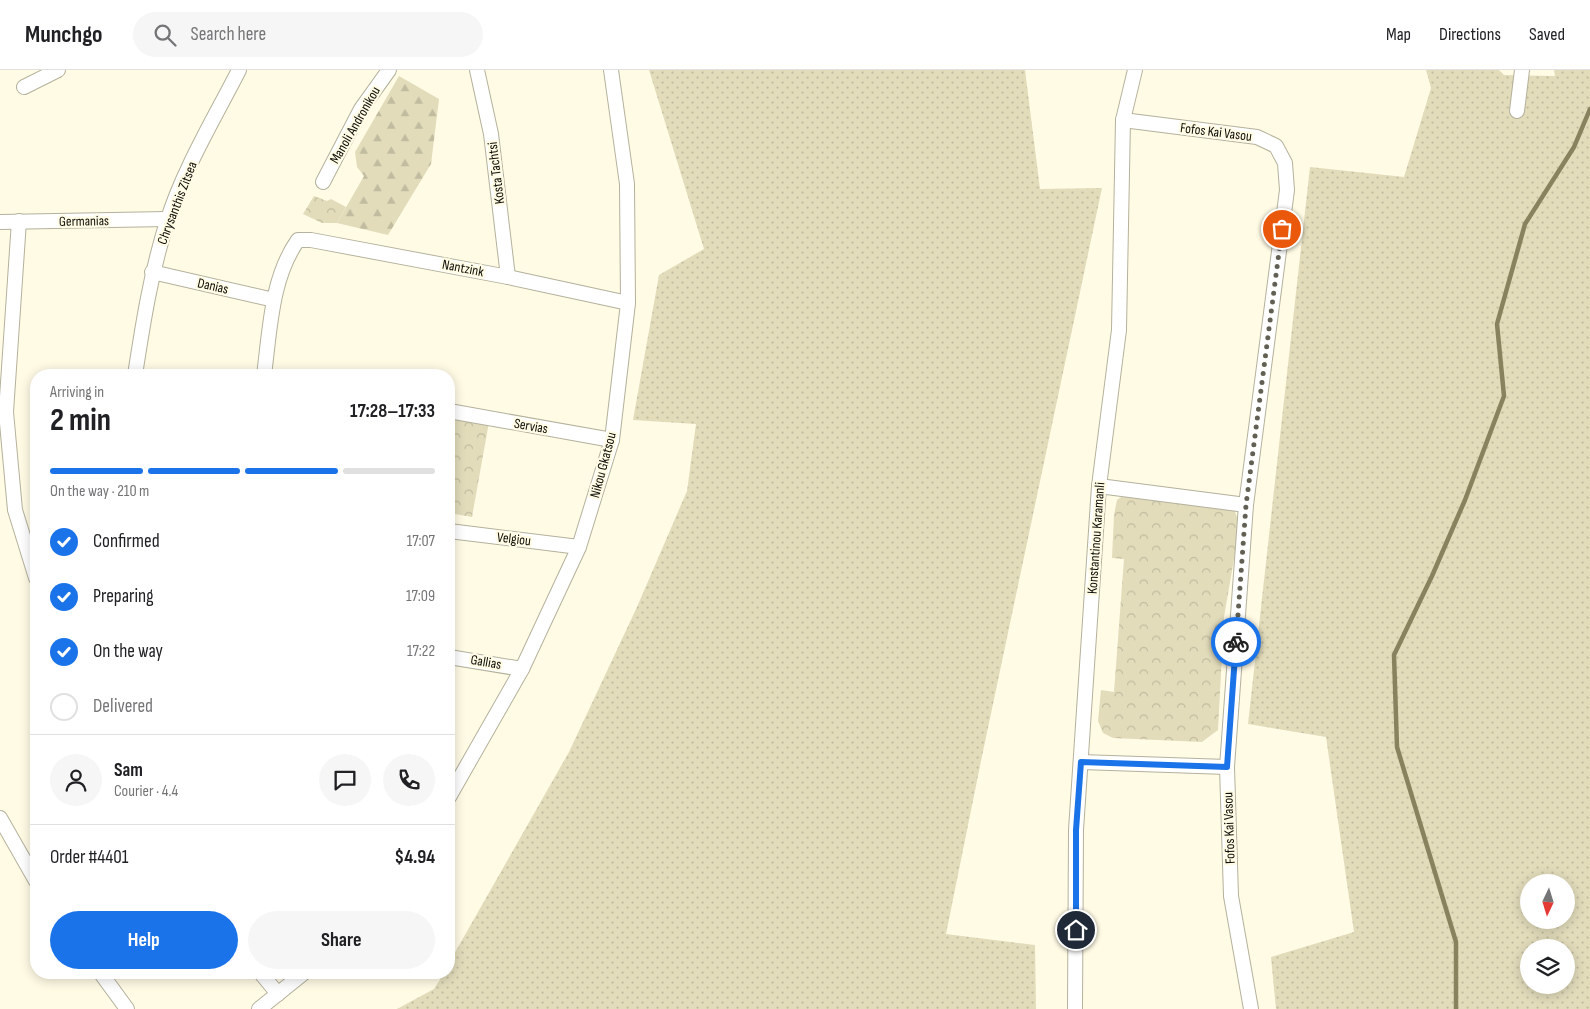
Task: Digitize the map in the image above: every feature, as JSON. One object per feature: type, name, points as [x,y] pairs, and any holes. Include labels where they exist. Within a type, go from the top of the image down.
[{"type":"street","points":[[24,87],[58,70]]},
{"type":"street","name":"Chrysanthis Zitsea","points":[[136,369],[152,272],[167,219],[201,143],[239,70]]},
{"type":"street","name":"Manoli Andronikou","points":[[323,182],[361,109],[388,70]]},
{"type":"street","name":"Kosta Tachtsi","points":[[477,70],[491,134],[508,277]]},
{"type":"street","name":"Nikou Gkatsou","points":[[455,786],[522,669],[580,547],[612,440],[628,303],[627,184],[611,70]]},
{"type":"street","name":"Konstantinou Karamanli","points":[[1075,1009],[1076,830],[1099,486],[1119,330],[1123,120],[1135,70]]},
{"type":"street","points":[[1517,111],[1522,70]]},
{"type":"street","name":"Fofos Kai Vasou","points":[[1123,120],[1257,137],[1276,146],[1285,163],[1287,190],[1246,505],[1227,767],[1231,896],[1251,1009]]},
{"type":"street","name":"Germanias","points":[[0,222],[167,219]]},
{"type":"street","points":[[19,222],[6,412],[15,510],[30,559]]},
{"type":"street","name":"Nantzink","points":[[274,300],[287,256],[298,240],[311,240],[508,277],[628,303]]},
{"type":"street","name":"Danias","points":[[152,272],[274,300]]},
{"type":"street","points":[[265,369],[274,300]]},
{"type":"street","name":"Servias","points":[[455,412],[612,440]]},
{"type":"street","points":[[1099,486],[1246,505]]},
{"type":"street","name":"Velgiou","points":[[455,532],[580,547]]},
{"type":"street","name":"Gallias","points":[[455,658],[522,669]]},
{"type":"street","points":[[1081,762],[1227,767]]},
{"type":"street","points":[[0,818],[30,870]]},
{"type":"street","points":[[105,979],[127,1009]]},
{"type":"street","points":[[266,979],[278,994]]},
{"type":"street","points":[[259,1009],[296,979]]},
{"type":"green space","points":[[649,70],[1025,70],[1040,189],[1102,188],[946,934],[1035,945],[1036,1009],[397,1009],[434,989],[440,979],[455,979],[455,952],[569,752],[637,607],[687,491],[696,424],[633,420],[659,275],[704,249]]},
{"type":"green space","points":[[1426,70],[1499,70],[1504,75],[1555,76],[1554,70],[1590,70],[1590,1009],[1276,1009],[1271,957],[1354,932],[1326,737],[1248,724],[1310,167],[1404,177],[1431,88]]},
{"type":"green space","points":[[399,76],[439,99],[431,164],[388,235],[337,223],[364,176],[357,167],[355,152]]},
{"type":"green space","points":[[314,196],[327,201],[331,199],[346,207],[337,223],[322,223],[303,214]]},
{"type":"green space","points":[[455,416],[489,422],[472,517],[455,514]]},
{"type":"green space","points":[[1128,492],[1233,507],[1240,524],[1224,617],[1218,730],[1202,742],[1113,738],[1103,733],[1098,721],[1101,690],[1114,692],[1124,559],[1112,558],[1114,515],[1117,500]]},
{"type":"waterway","points":[[1456,1009],[1456,942],[1397,747],[1394,655],[1432,576],[1465,500],[1504,396],[1497,324],[1525,224],[1574,147],[1590,109]]},
{"type":"way so far","points":[[1236,642],[1246,505],[1282,229]]},
{"type":"route","points":[[1076,930],[1076,830],[1081,762],[1227,767],[1236,642]]}]
